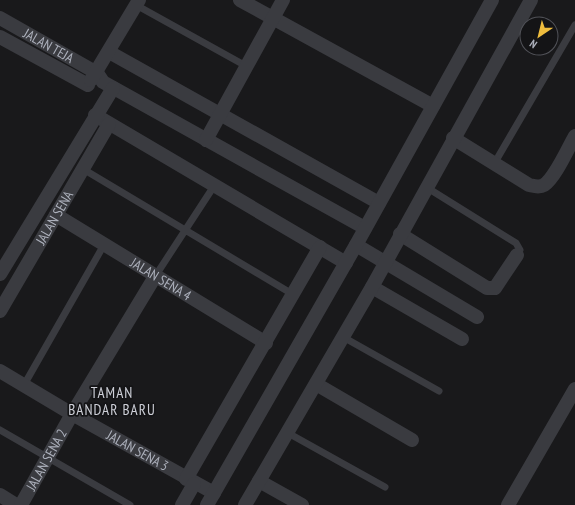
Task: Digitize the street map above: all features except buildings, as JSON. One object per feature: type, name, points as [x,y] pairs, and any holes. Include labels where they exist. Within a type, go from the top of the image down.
[{"type":"street","points":[[240,0],[433,106]]},
{"type":"street","points":[[206,140],[283,0]]},
{"type":"street","points":[[245,505],[372,287],[531,0]]},
{"type":"street","points":[[210,499],[346,263],[433,106],[487,2]]},
{"type":"street","points":[[0,274],[95,115],[110,52],[138,3]]},
{"type":"street","name":"JALAN TEJA","points":[[0,18],[104,81],[206,140],[365,228]]},
{"type":"street","name":"JALAN TEJA","points":[[0,37],[88,85],[104,81]]},
{"type":"street","points":[[110,52],[379,203]]},
{"type":"street","points":[[95,115],[346,263]]},
{"type":"street","name":"JALAN SENA","points":[[0,311],[109,124]]},
{"type":"street","points":[[454,138],[529,185],[537,186],[543,185],[550,180],[575,136]]},
{"type":"street","name":"JALAN SENA 4","points":[[56,215],[105,243],[266,343]]},
{"type":"street","points":[[400,234],[487,288],[492,289],[495,288],[517,255]]},
{"type":"street","points":[[356,245],[385,264],[477,317]]},
{"type":"street","points":[[182,505],[190,481],[320,247]]},
{"type":"street","name":"JALAN SENA 2","points":[[21,505],[72,414],[156,275]]},
{"type":"street","points":[[372,287],[462,338]]},
{"type":"street","name":"JALAN SENA 3","points":[[0,371],[190,481],[210,499]]},
{"type":"street","points":[[316,384],[412,440]]},
{"type":"street","points":[[508,505],[575,389]]},
{"type":"street","points":[[259,481],[302,505]]},
{"type":"street","name":"JALAN SENA 2","points":[[0,496],[16,505]]},
{"type":"lane","points":[[138,3],[246,66]]},
{"type":"lane","points":[[494,164],[575,24]]},
{"type":"lane","points":[[83,169],[294,295]]},
{"type":"lane","points":[[156,275],[214,186]]},
{"type":"lane","points":[[426,188],[516,243],[520,250],[517,255]]},
{"type":"lane","points":[[24,385],[105,243]]},
{"type":"lane","points":[[343,337],[438,391]]},
{"type":"lane","points":[[0,430],[130,505]]},
{"type":"lane","points":[[288,433],[385,487]]},
{"type":"district","name":"TAMAN BANDAR BARU","points":[[112,400]]}]
